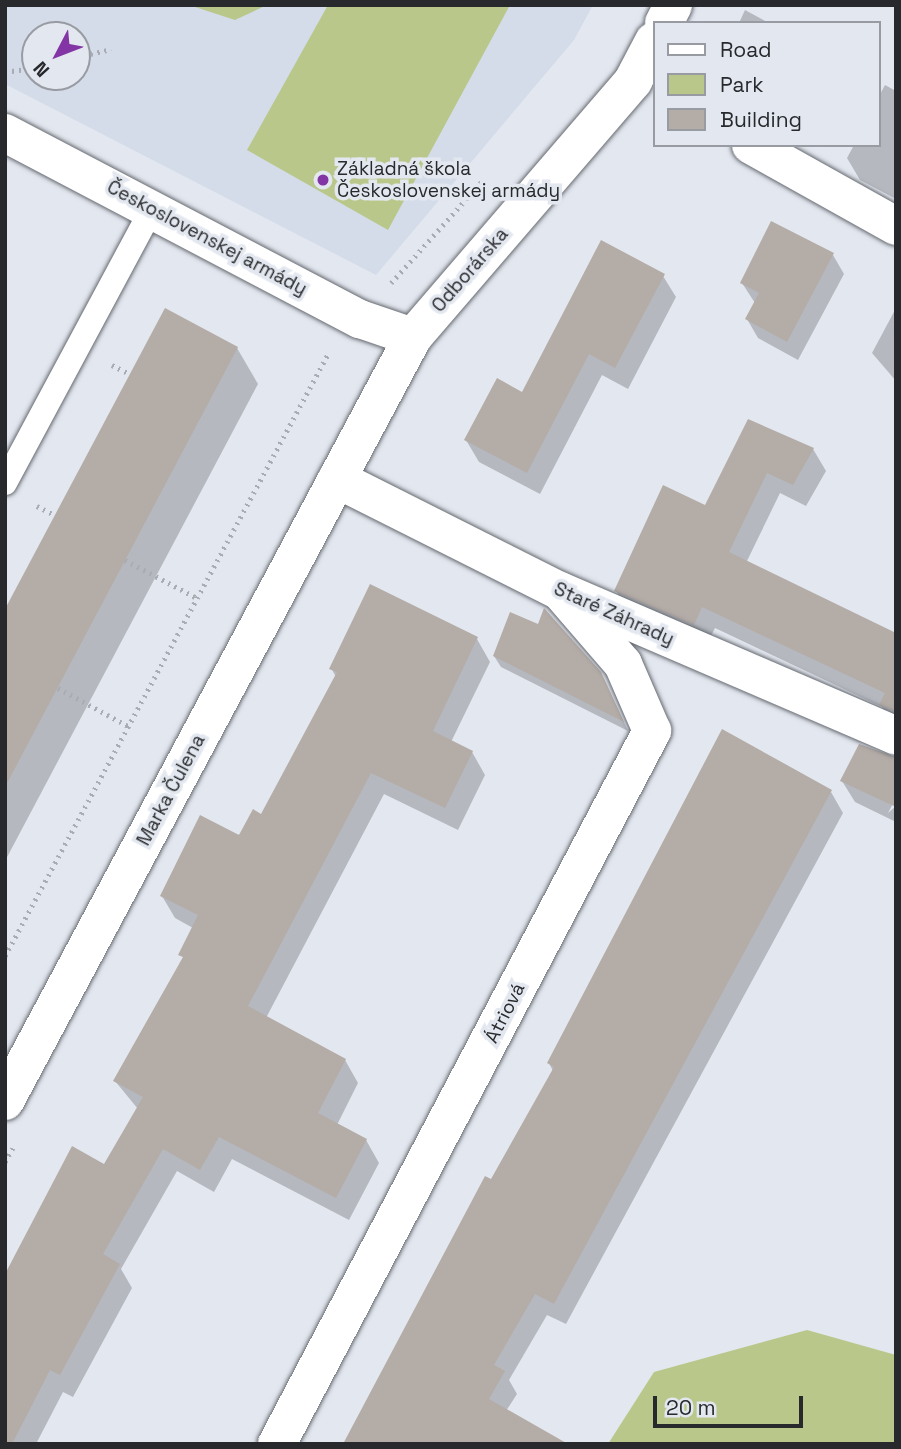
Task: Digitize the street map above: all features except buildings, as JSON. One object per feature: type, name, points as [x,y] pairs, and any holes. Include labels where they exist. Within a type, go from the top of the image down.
[{"type":"street","points":[[665,21],[673,5]]},
{"type":"street","name":"Odborárska","points":[[337,479],[412,337],[644,86],[652,50]]},
{"type":"street","name":"Československej armády","points":[[5,133],[360,319],[412,337]]},
{"type":"street","points":[[755,147],[896,226]]},
{"type":"street","name":"Staré Záhrady","points":[[337,479],[560,591],[896,736]]},
{"type":"street","name":"Marka Čulena","points":[[5,1101],[337,479]]},
{"type":"street","name":"Átriová","points":[[277,1444],[652,731],[623,664],[560,591]]},
{"type":"lane","points":[[5,484],[152,209]]},
{"type":"path","points":[[91,54],[111,49]]},
{"type":"path","points":[[125,560],[197,598]]},
{"type":"path","points":[[58,688],[128,726]]},
{"type":"shaded area","name":"Základná škola Československej armády","points":[[5,5],[593,5],[574,40],[376,275],[5,84]]},
{"type":"green space","points":[[189,5],[267,5],[235,20]]},
{"type":"green space","points":[[328,5],[510,5],[388,230],[247,150]]},
{"type":"green space","points":[[807,1330],[896,1355],[896,1444],[608,1444],[654,1372]]},
{"type":"place","name":"Základná škola Československej armády","points":[[323,180]]}]
